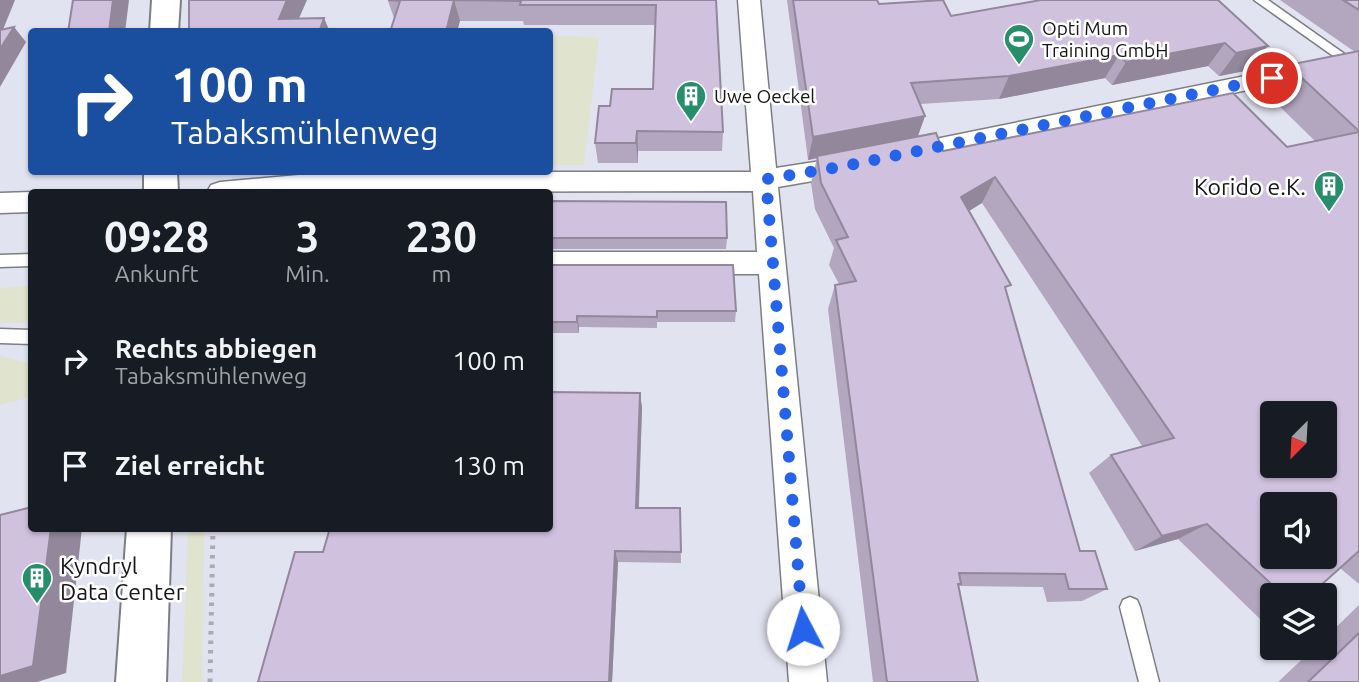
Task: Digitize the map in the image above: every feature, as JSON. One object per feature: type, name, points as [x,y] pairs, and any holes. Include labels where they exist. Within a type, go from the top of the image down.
[{"type":"main road","points":[[164,28],[166,0]]},
{"type":"main road","points":[[141,682],[149,532]]},
{"type":"street","points":[[749,0],[774,263],[808,682]]},
{"type":"street","points":[[251,189],[332,181],[766,179],[854,165],[1350,62]]},
{"type":"street","points":[[0,203],[28,202]]},
{"type":"street","points":[[553,263],[774,263]]},
{"type":"lane","points":[[1260,0],[1350,62]]},
{"type":"lane","points":[[1235,39],[1272,78]]},
{"type":"lane","points":[[0,261],[28,260]]},
{"type":"lane","points":[[0,336],[28,337]]},
{"type":"lane","points":[[1130,607],[1149,682]]},
{"type":"path","points":[[210,682],[213,532]]},
{"type":"shaded area","points":[[0,0],[1359,0],[1359,682],[0,682]]},
{"type":"green space","points":[[553,36],[599,37],[584,165],[553,165]]},
{"type":"green space","points":[[28,286],[28,323],[0,323],[0,288]]},
{"type":"green space","points":[[0,356],[28,363],[28,398],[0,405]]},
{"type":"green space","points":[[188,532],[204,532],[202,682],[182,682]]},
{"type":"building","points":[[73,0],[113,0],[110,28],[69,28]]},
{"type":"building","points":[[189,0],[287,0],[279,19],[324,18],[320,28],[189,28]]},
{"type":"building","points":[[388,0],[454,0],[447,28],[391,28],[400,1]]},
{"type":"building","points":[[454,0],[716,0],[723,132],[637,131],[636,143],[595,143],[599,106],[610,106],[612,89],[653,89],[656,5],[520,5],[521,1]]},
{"type":"building","points":[[793,0],[877,0],[879,4],[943,0],[951,16],[1041,0],[1218,0],[1268,46],[1236,53],[1225,43],[1126,62],[1119,55],[1009,76],[911,83],[925,116],[813,137]]},
{"type":"building","points":[[1343,0],[1359,0],[1359,10]]},
{"type":"building","points":[[14,27],[0,49],[0,30]]},
{"type":"building","points":[[1359,51],[1359,131],[1288,65]]},
{"type":"building","points":[[1233,93],[1287,147],[1359,132],[1359,551],[1323,583],[1270,583],[1207,524],[1162,536],[1111,455],[1174,438],[995,177],[961,197],[1011,285],[1005,287],[1080,551],[1095,551],[1107,589],[1069,589],[1065,574],[959,573],[961,584],[958,584],[978,682],[887,682],[835,285],[856,281],[836,240],[848,237],[821,183],[817,156],[936,133],[943,151]]},
{"type":"building","points":[[553,201],[726,202],[727,238],[553,238]]},
{"type":"building","points":[[553,265],[733,265],[736,311],[657,311],[657,317],[577,316],[577,322],[553,322]]},
{"type":"building","points":[[553,392],[640,393],[636,508],[680,508],[681,552],[615,551],[609,682],[258,682],[295,552],[323,552],[329,532],[553,532]]},
{"type":"building","points":[[28,508],[28,532],[50,532],[33,666],[0,676],[0,515]]},
{"type":"building","points":[[1359,633],[1359,682],[1308,682],[1331,660],[1337,660],[1337,654]]},
{"type":"place","name":"Opti Mum Training GmbH","points":[[1019,66]]},
{"type":"place","name":"Uwe Oeckel","points":[[691,123]]},
{"type":"place","name":"Korido e.K.","points":[[1329,213]]},
{"type":"place","name":"Kyndryl Data Center","points":[[37,605]]},
{"type":"route","points":[[803,629],[766,179],[814,173],[1272,78]]}]
